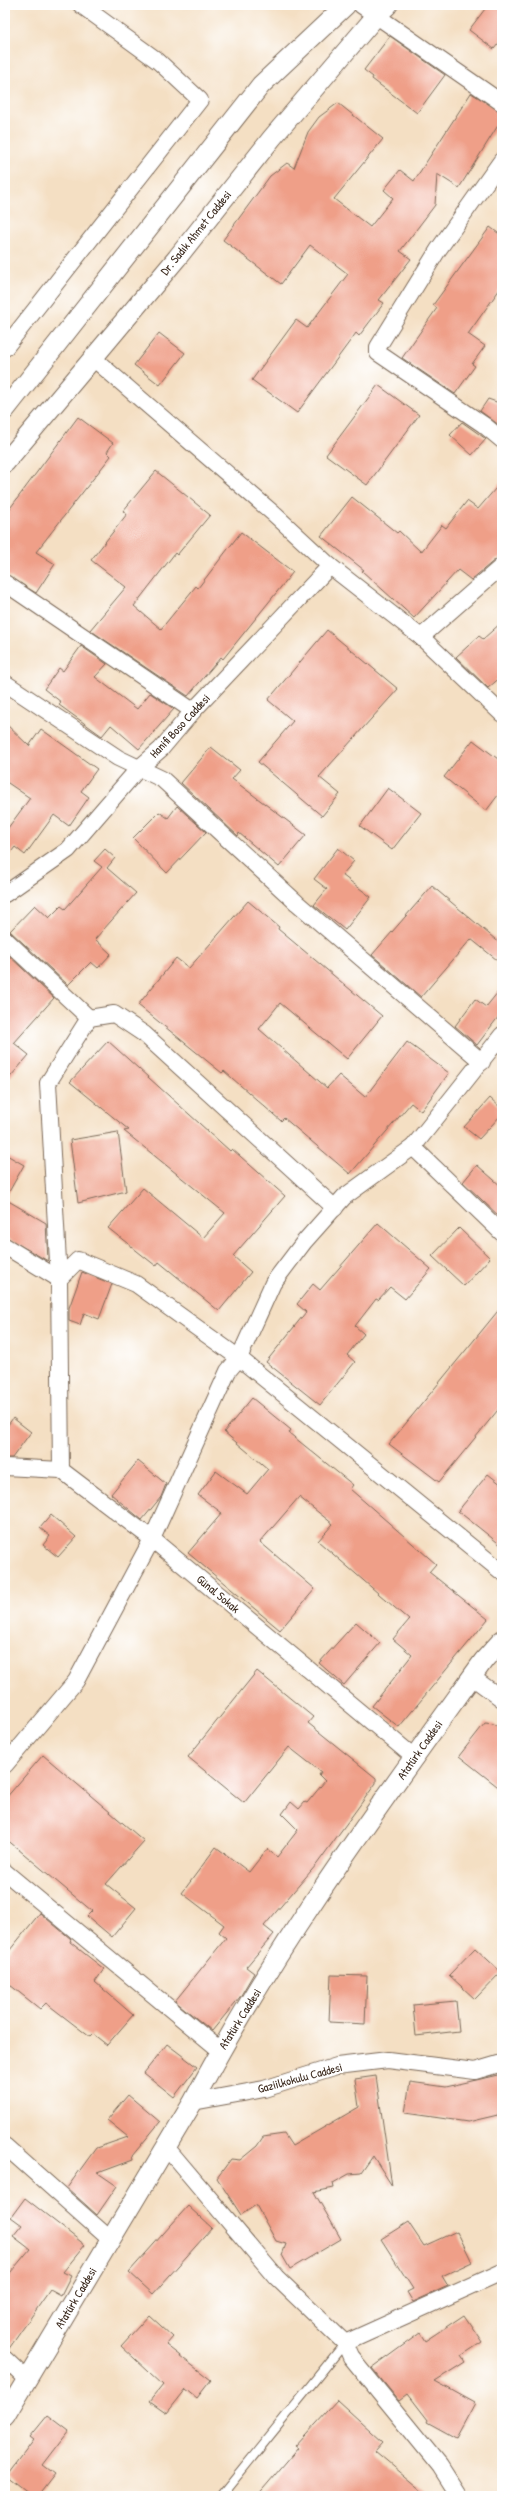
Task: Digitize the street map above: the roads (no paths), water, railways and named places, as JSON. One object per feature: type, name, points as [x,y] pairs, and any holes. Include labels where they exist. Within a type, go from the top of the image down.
[{"type":"street","points":[[5,348],[200,100],[158,61],[81,5]]},
{"type":"street","points":[[5,410],[261,85],[346,5]]},
{"type":"street","points":[[361,5],[382,10],[502,103]]},
{"type":"street","name":"Dr. Sadık Ahmet Caddesi","points":[[5,463],[177,258],[272,138],[382,10]]},
{"type":"street","points":[[502,160],[438,250],[378,347],[378,353],[484,425],[502,440]]},
{"type":"street","points":[[93,358],[274,514],[330,566],[421,637],[502,714]]},
{"type":"street","name":"Hanifi Boso Caddesi","points":[[5,894],[68,850],[139,768],[161,749],[193,711],[330,566]]},
{"type":"street","points":[[421,637],[502,566]]},
{"type":"street","points":[[5,583],[193,711]]},
{"type":"street","points":[[5,683],[118,758],[162,779],[297,903],[482,1062]]},
{"type":"street","points":[[5,939],[88,1018]]},
{"type":"street","points":[[5,1467],[62,1470],[59,1279],[48,1083],[88,1018],[114,1014],[144,1034],[334,1208]]},
{"type":"street","points":[[5,1765],[76,1681],[152,1539],[228,1371],[238,1358],[273,1283],[304,1242],[344,1197],[413,1147],[502,1035]]},
{"type":"street","points":[[413,1147],[502,1233]]},
{"type":"street","points":[[5,1246],[59,1279]]},
{"type":"street","points":[[59,1279],[78,1260],[136,1284],[238,1358],[502,1572]]},
{"type":"street","name":"Günal Sokak","points":[[62,1470],[152,1539],[415,1758]]},
{"type":"street","name":"Atatürk Caddesi","points":[[5,2416],[193,2102],[220,2050],[305,1913],[472,1677],[502,1640]]},
{"type":"street","points":[[472,1677],[502,1699]]},
{"type":"street","points":[[5,1872],[220,2050]]},
{"type":"street","name":"Gaziilkokulu Caddesi","points":[[193,2102],[264,2089],[337,2066],[388,2060],[475,2071],[502,2063]]},
{"type":"street","points":[[5,2146],[111,2240]]},
{"type":"street","points":[[166,2147],[276,2277],[345,2344],[351,2358],[440,2466],[459,2496]]},
{"type":"street","points":[[345,2344],[502,2272]]},
{"type":"street","points":[[5,2360],[27,2380]]},
{"type":"lane","points":[[221,2496],[345,2344]]}]
